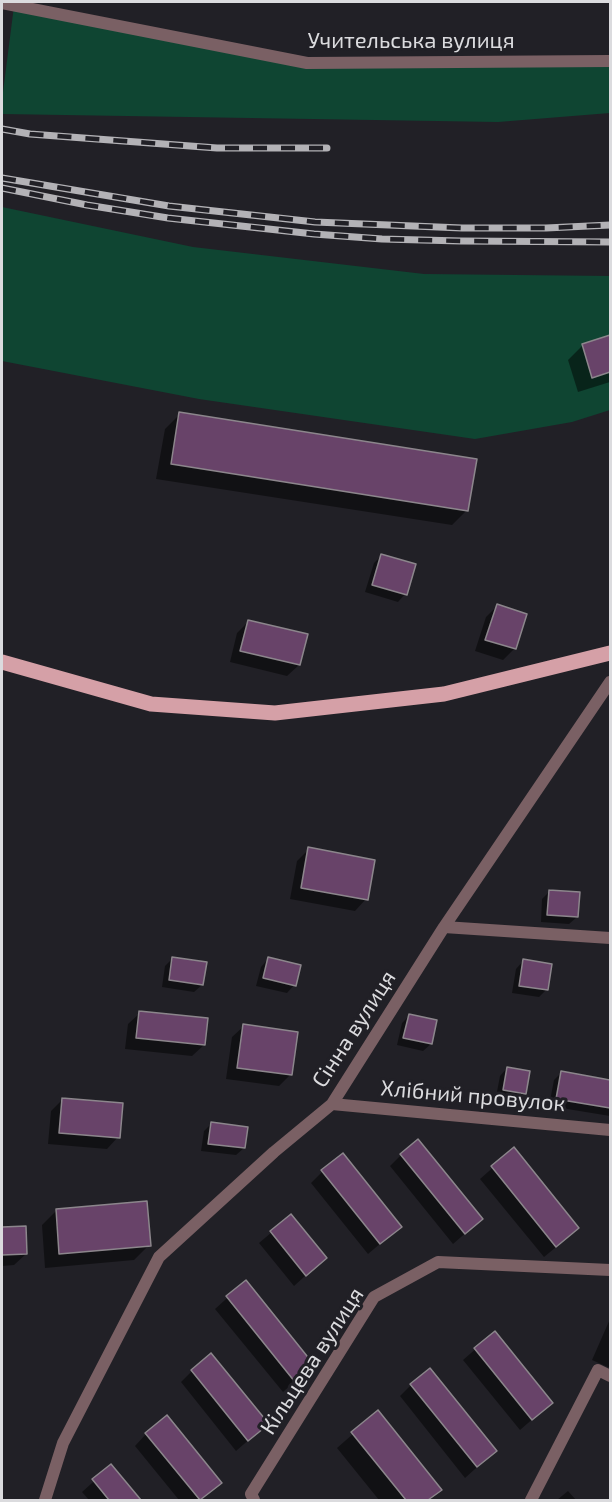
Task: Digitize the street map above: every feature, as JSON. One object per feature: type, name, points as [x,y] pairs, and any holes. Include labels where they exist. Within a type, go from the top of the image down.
[{"type":"main road","points":[[2,662],[151,704],[275,713],[444,694],[610,653]]},
{"type":"street","name":"Учительська вулиця","points":[[2,3],[307,63],[610,61]]},
{"type":"street","name":"Сінна вулиця","points":[[45,1500],[63,1443],[159,1257],[274,1152],[332,1104],[444,927],[610,682]]},
{"type":"street","points":[[444,927],[610,938]]},
{"type":"street","name":"Хлібний провулок","points":[[332,1104],[610,1130]]},
{"type":"street","name":"Кільцева вулиця","points":[[254,1500],[251,1494],[374,1297],[438,1262],[610,1270]]},
{"type":"street","points":[[531,1500],[598,1370],[610,1376]]},
{"type":"green space","points":[[14,6],[307,63],[610,61],[610,113],[498,122],[2,114]]},
{"type":"green space","points":[[2,207],[193,247],[424,274],[610,276],[610,410],[572,422],[475,439],[199,399],[2,361]]},
{"type":"building","points":[[610,335],[610,372],[592,378],[582,344]]},
{"type":"building","points":[[179,412],[477,459],[468,511],[171,464]]},
{"type":"building","points":[[381,554],[416,564],[407,595],[372,585]]},
{"type":"building","points":[[497,604],[527,614],[516,649],[485,640]]},
{"type":"building","points":[[248,620],[308,634],[300,665],[240,651]]},
{"type":"building","points":[[308,847],[375,860],[368,900],[301,888]]},
{"type":"building","points":[[549,890],[580,892],[578,917],[547,915]]},
{"type":"building","points":[[172,957],[207,962],[203,985],[169,980]]},
{"type":"building","points":[[268,957],[301,965],[296,986],[263,978]]},
{"type":"building","points":[[523,959],[552,964],[548,990],[519,986]]},
{"type":"building","points":[[139,1011],[208,1018],[205,1045],[136,1038]]},
{"type":"building","points":[[409,1014],[437,1020],[432,1044],[403,1038]]},
{"type":"building","points":[[243,1024],[298,1032],[292,1075],[237,1068]]},
{"type":"building","points":[[507,1067],[530,1071],[526,1094],[503,1090]]},
{"type":"building","points":[[561,1071],[610,1080],[610,1108],[556,1099]]},
{"type":"building","points":[[62,1098],[123,1103],[120,1138],[59,1133]]},
{"type":"building","points":[[211,1122],[248,1127],[245,1148],[208,1144]]},
{"type":"building","points":[[418,1139],[483,1219],[465,1234],[400,1154]]},
{"type":"building","points":[[514,1147],[579,1228],[556,1247],[491,1166]]},
{"type":"building","points":[[343,1153],[402,1227],[380,1244],[321,1170]]},
{"type":"building","points":[[147,1201],[151,1246],[59,1254],[56,1209]]},
{"type":"building","points":[[291,1214],[327,1258],[306,1276],[270,1231]]},
{"type":"building","points":[[26,1226],[27,1254],[2,1255],[2,1227]]},
{"type":"building","points":[[246,1280],[315,1366],[295,1382],[226,1296]]},
{"type":"building","points":[[495,1331],[553,1403],[532,1420],[474,1348]]},
{"type":"building","points":[[211,1353],[269,1424],[248,1441],[191,1370]]},
{"type":"building","points":[[430,1368],[497,1451],[477,1467],[410,1384]]},
{"type":"building","points":[[378,1410],[442,1490],[428,1500],[406,1500],[351,1432]]},
{"type":"building","points":[[167,1415],[222,1483],[200,1500],[145,1433]]},
{"type":"building","points":[[111,1464],[141,1500],[109,1500],[92,1479]]},
{"type":"railway","points":[[2,129],[30,134],[217,148],[327,148]]},
{"type":"railway","points":[[2,178],[169,206],[315,222],[462,228],[610,225]]},
{"type":"railway","points":[[2,188],[168,218],[314,234],[382,239],[610,242]]}]
